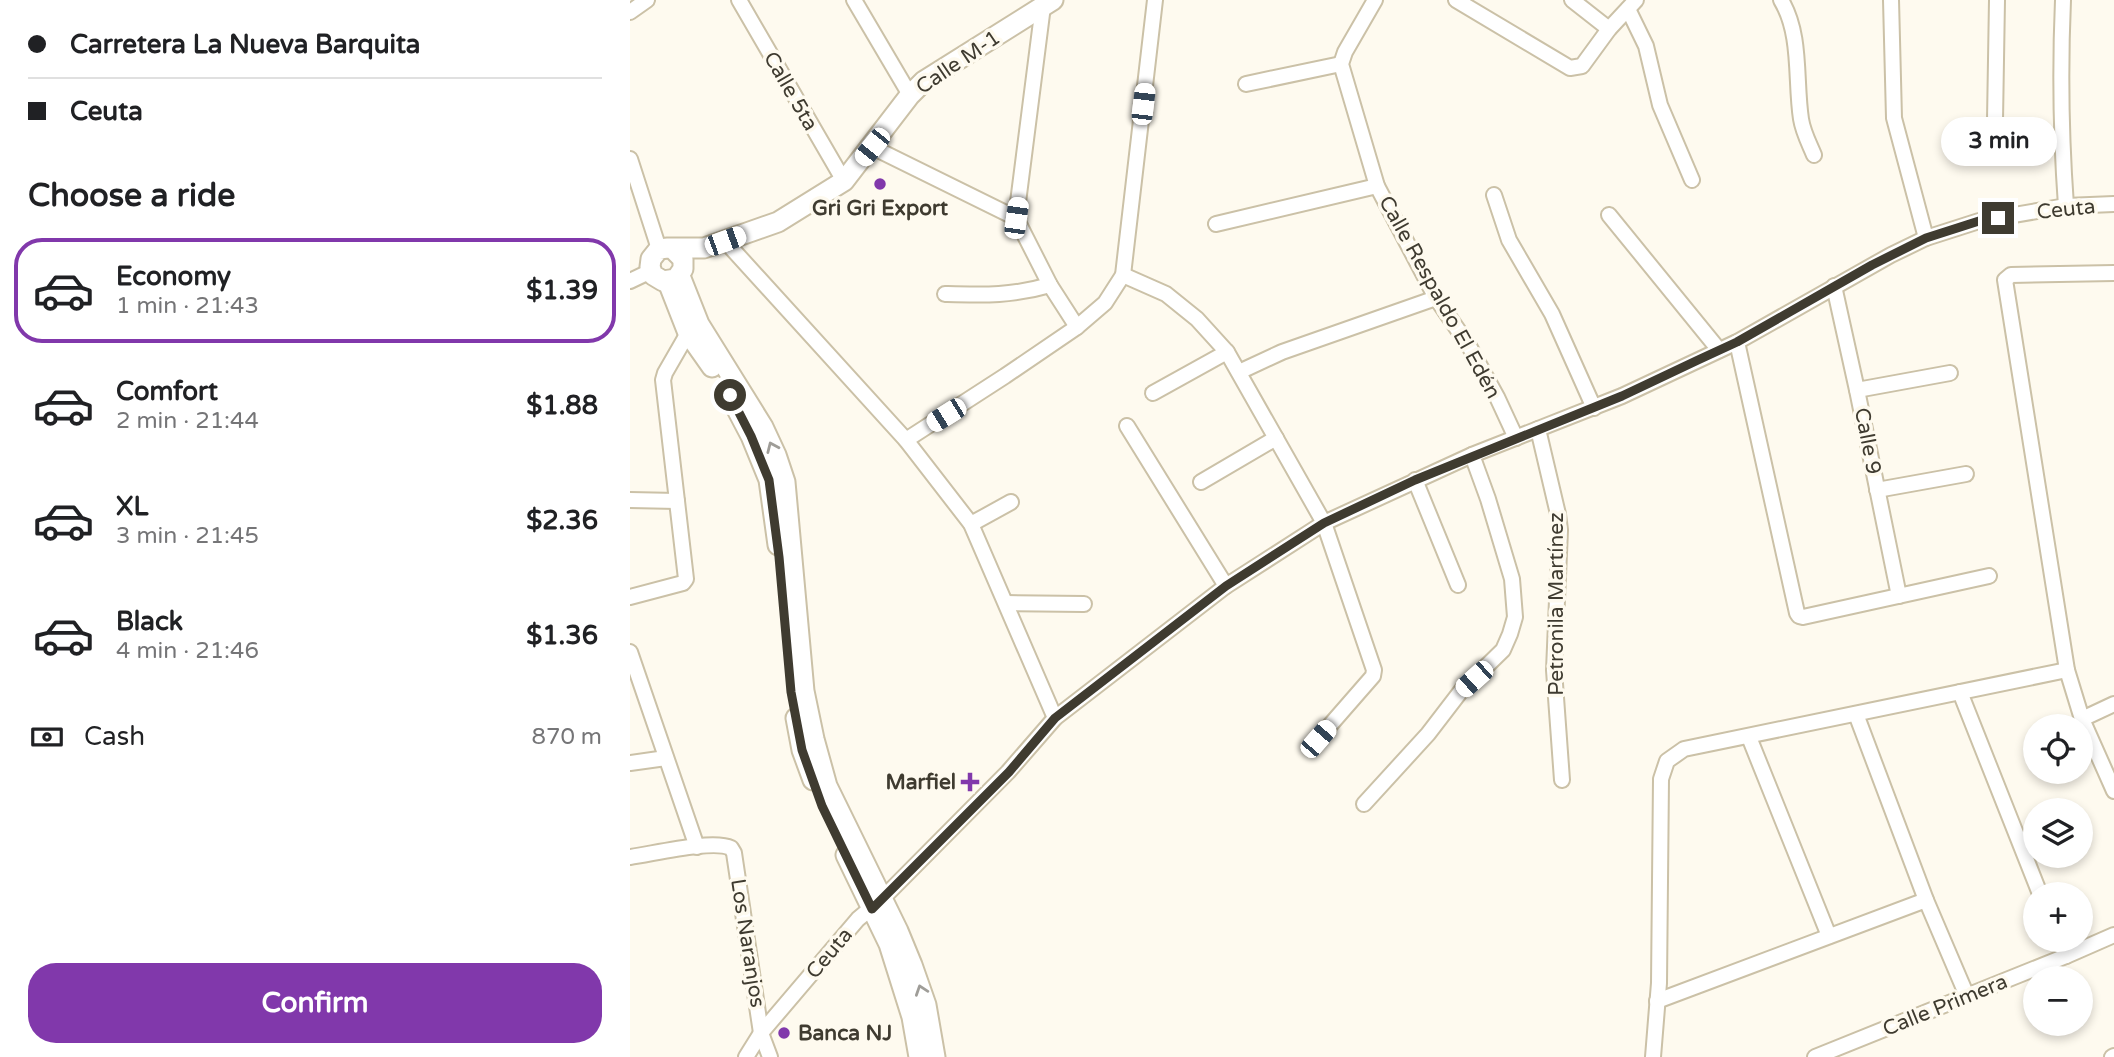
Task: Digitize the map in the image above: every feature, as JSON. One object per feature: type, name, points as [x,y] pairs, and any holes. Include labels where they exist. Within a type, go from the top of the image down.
[{"type":"street","points":[[630,12],[648,0]]},
{"type":"street","name":"Calle 5ta","points":[[739,0],[844,181]]},
{"type":"street","points":[[854,0],[910,95]]},
{"type":"street","points":[[906,439],[1077,327],[1105,303],[1124,275],[1155,0]]},
{"type":"street","points":[[1246,85],[1341,64],[1375,0]]},
{"type":"street","points":[[1456,0],[1570,68],[1582,66],[1609,29],[1632,4],[1646,46],[1660,105],[1692,180]]},
{"type":"street","points":[[1572,0],[1609,29]]},
{"type":"street","points":[[1781,0],[1793,27],[1801,119],[1814,155]]},
{"type":"street","points":[[1891,0],[1894,118],[1926,238]]},
{"type":"street","points":[[1995,120],[1997,0]]},
{"type":"street","points":[[2063,0],[2060,53],[2066,206]]},
{"type":"street","points":[[1048,3],[1016,218],[1050,285],[1077,327]]},
{"type":"street","name":"Calle M-1","points":[[666,249],[704,248],[778,222],[844,181],[910,95],[924,81],[1048,3]]},
{"type":"street","name":"Calle Respaldo El Edén","points":[[1341,64],[1377,186],[1436,298],[1469,346],[1516,438]]},
{"type":"street","points":[[872,147],[1016,218]]},
{"type":"street","points":[[630,159],[666,249],[683,259],[670,275]]},
{"type":"street","points":[[1216,224],[1377,186]]},
{"type":"street","points":[[1494,195],[1509,240],[1552,314],[1594,408]]},
{"type":"street","name":"Ceuta","points":[[746,1057],[761,1033],[858,919],[877,904],[1009,772],[1055,718],[1226,586],[1324,523],[1415,480],[1594,408],[1737,342],[1834,286],[1926,238],[1979,221],[2066,206],[2114,204]]},
{"type":"street","points":[[1609,215],[1719,350]]},
{"type":"street","points":[[725,241],[906,439],[971,524],[1055,718]]},
{"type":"street","points":[[630,281],[670,275],[704,248]]},
{"type":"street","points":[[666,249],[651,259],[670,275],[763,427],[785,482],[804,691],[814,739],[827,786],[877,904],[912,1017],[919,1057]]},
{"type":"street","points":[[2080,714],[2067,670],[2005,281],[2011,275],[2114,273]]},
{"type":"street","points":[[670,275],[688,333],[738,409],[769,480],[778,544],[791,692],[802,750],[822,806],[912,965],[926,1005],[935,1057]]},
{"type":"street","points":[[1124,275],[1166,294],[1197,319],[1227,352],[1324,523],[1374,670],[1373,676],[1318,739]]},
{"type":"street","points":[[945,294],[999,295],[1050,285]]},
{"type":"street","name":"Calle 9","points":[[1834,286],[1899,596]]},
{"type":"street","points":[[1239,372],[1282,352],[1436,298]]},
{"type":"street","points":[[630,597],[685,581],[663,380],[688,333]]},
{"type":"street","points":[[1737,342],[1797,612],[1803,617],[1989,576]]},
{"type":"street","points":[[1153,393],[1227,352]]},
{"type":"street","points":[[1857,390],[1950,373]]},
{"type":"street","points":[[1126,426],[1226,586]]},
{"type":"street","name":"Petronila Martínez","points":[[1538,429],[1560,530],[1553,670],[1562,780]]},
{"type":"street","points":[[1201,482],[1276,438]]},
{"type":"street","points":[[1364,804],[1428,734],[1461,691],[1503,650],[1510,634],[1515,617],[1512,579],[1472,456]]},
{"type":"street","points":[[1877,490],[1966,474]]},
{"type":"street","points":[[1415,480],[1458,585]]},
{"type":"street","points":[[630,500],[677,501]]},
{"type":"street","points":[[971,524],[1012,502]]},
{"type":"street","points":[[1006,603],[1084,604]]},
{"type":"street","points":[[630,858],[697,847],[631,659]]},
{"type":"street","points":[[1653,1057],[1657,1001],[1661,779],[1667,761],[1684,749],[2067,670]]},
{"type":"street","points":[[1960,692],[2035,882]]},
{"type":"street","points":[[2093,714],[2114,705]]},
{"type":"street","points":[[1856,714],[1926,900],[1966,996]]},
{"type":"street","points":[[1749,737],[1829,936]]},
{"type":"street","points":[[2093,744],[2114,791]]},
{"type":"street","points":[[630,762],[666,758]]},
{"type":"street","name":"Los Naranjos","points":[[697,847],[724,845],[734,853],[761,1033],[770,1057]]},
{"type":"street","points":[[1657,1001],[1926,900]]},
{"type":"street","name":"Calle Primera","points":[[1815,1057],[2114,935]]},
{"type":"street","points":[[2064,952],[2066,956]]},
{"type":"place","name":"Gri Gri Export","points":[[880,184]]},
{"type":"place","name":"Marfiel","points":[[970,782]]},
{"type":"place","name":"Banca NJ","points":[[784,1033]]},
{"type":"route","points":[[730,395],[764,464],[772,494],[791,692],[802,750],[822,806],[872,909],[1009,772],[1055,718],[1226,586],[1324,523],[1415,480],[1622,396],[1737,342],[1872,265],[1926,238],[1979,221],[1998,218]]}]
